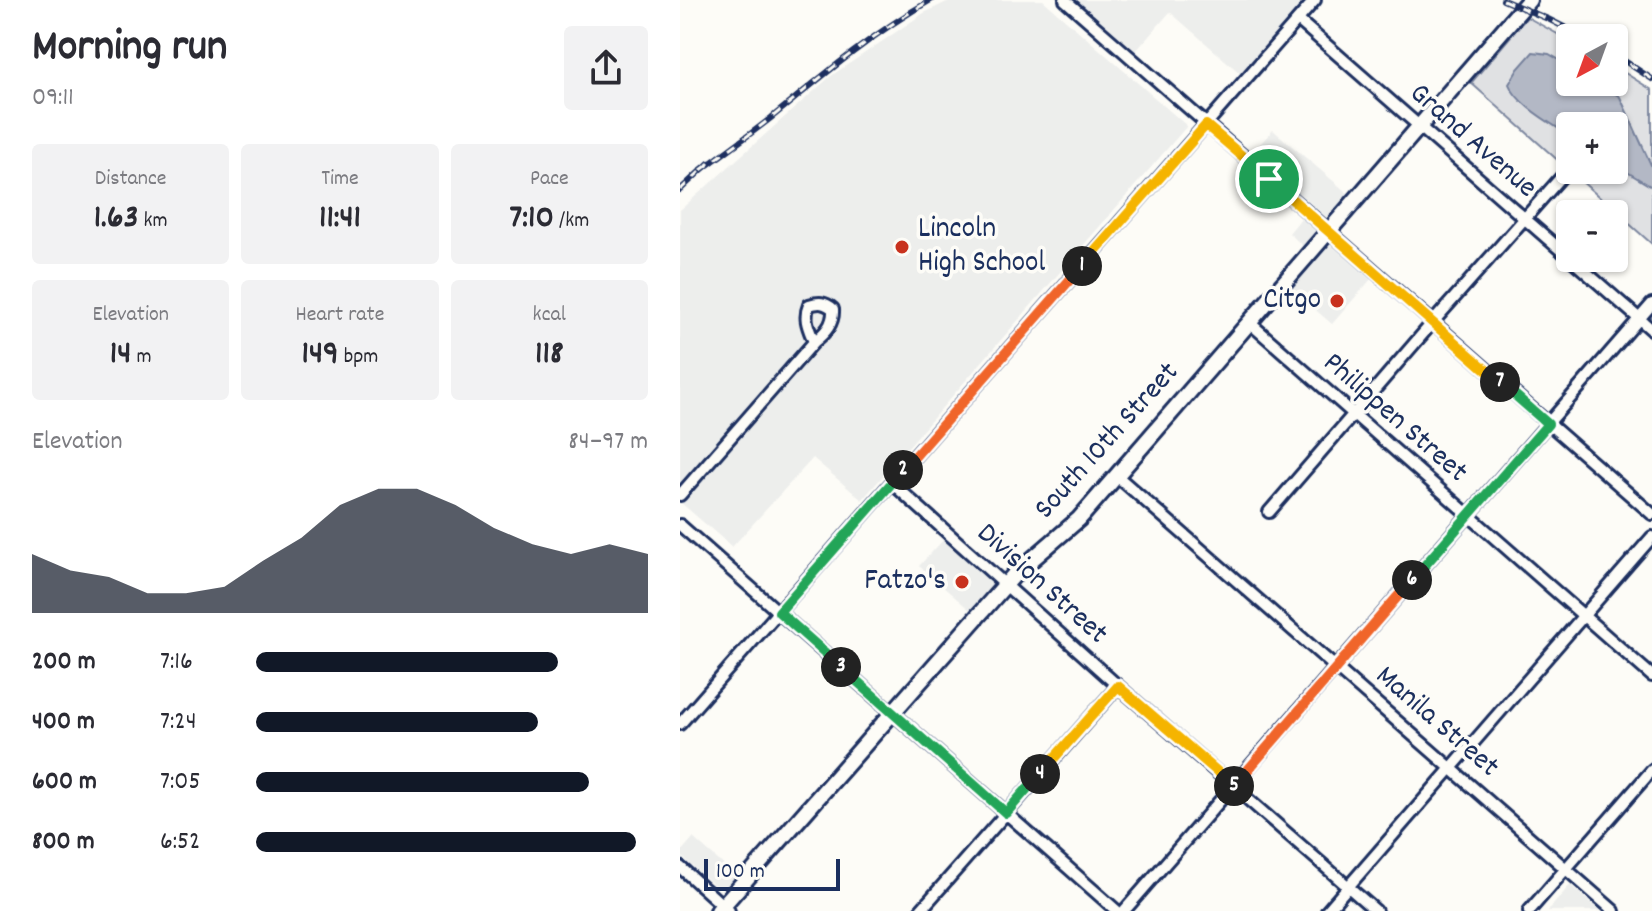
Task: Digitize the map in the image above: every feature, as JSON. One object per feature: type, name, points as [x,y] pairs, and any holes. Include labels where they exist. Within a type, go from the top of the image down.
[{"type":"street","points":[[1065,0],[1652,514]]},
{"type":"street","points":[[680,724],[1315,0]]},
{"type":"street","name":"South 10th Street","points":[[723,909],[1006,585],[1079,519],[1529,0]]},
{"type":"street","name":"Grand Avenue","points":[[1298,20],[1652,330]]},
{"type":"street","points":[[1269,512],[1556,183]]},
{"type":"street","points":[[1124,911],[1652,304]]},
{"type":"street","name":"Philippen Street","points":[[1250,323],[1652,676]]},
{"type":"street","points":[[680,495],[814,342]]},
{"type":"street","name":"Manila Street","points":[[1117,476],[1614,911]]},
{"type":"street","name":"Division Street","points":[[892,483],[1376,911]]},
{"type":"street","points":[[680,525],[1117,911]]},
{"type":"street","points":[[1327,911],[1652,537]]},
{"type":"street","points":[[920,911],[1118,686]]},
{"type":"street","points":[[1529,911],[1652,770]]},
{"type":"street","points":[[680,867],[723,909]]},
{"type":"shaded area","name":"Lincoln High School","points":[[951,0],[1043,0],[1187,126],[862,500],[813,458],[732,547],[680,502],[680,210],[831,76],[924,13]]},
{"type":"shaded area","points":[[1077,0],[1305,0],[1241,74],[1170,12],[1136,51]]},
{"type":"shaded area","points":[[1527,17],[1556,33],[1556,96],[1628,96],[1628,75],[1652,90],[1652,244],[1628,223],[1628,200],[1603,200],[1585,184],[1628,184],[1628,112],[1556,112],[1556,159],[1471,83]]},
{"type":"shaded area","points":[[1533,52],[1549,54],[1556,58],[1556,96],[1619,96],[1627,112],[1556,112],[1556,127],[1535,113],[1513,92],[1509,84]]},
{"type":"shaded area","points":[[1628,114],[1652,167],[1652,187],[1628,172]]},
{"type":"shaded area","points":[[1273,130],[1351,196],[1305,248],[1289,233],[1312,205],[1252,153]]},
{"type":"shaded area","points":[[1333,245],[1372,278],[1332,324],[1291,289],[1326,248]]},
{"type":"shaded area","points":[[946,537],[995,582],[971,611],[919,566]]},
{"type":"shaded area","points":[[693,838],[736,876],[727,887],[716,887],[680,855]]},
{"type":"shaded area","points":[[1570,885],[1600,911],[1548,911]]},
{"type":"railway","points":[[701,170],[868,41],[931,0]]},
{"type":"railway","points":[[1503,0],[1558,24]]},
{"type":"railway","points":[[1628,63],[1652,79]]},
{"type":"railway","points":[[680,190],[709,163]]},
{"type":"place","name":"Lincoln High School","points":[[902,247]]},
{"type":"place","name":"Citgo","points":[[1337,301]]},
{"type":"place","name":"Fatzo's","points":[[962,582]]},
{"type":"route","points":[[1206,125],[1269,179],[1548,424],[1234,786],[1118,686],[1006,813],[779,612],[1206,125]]}]
